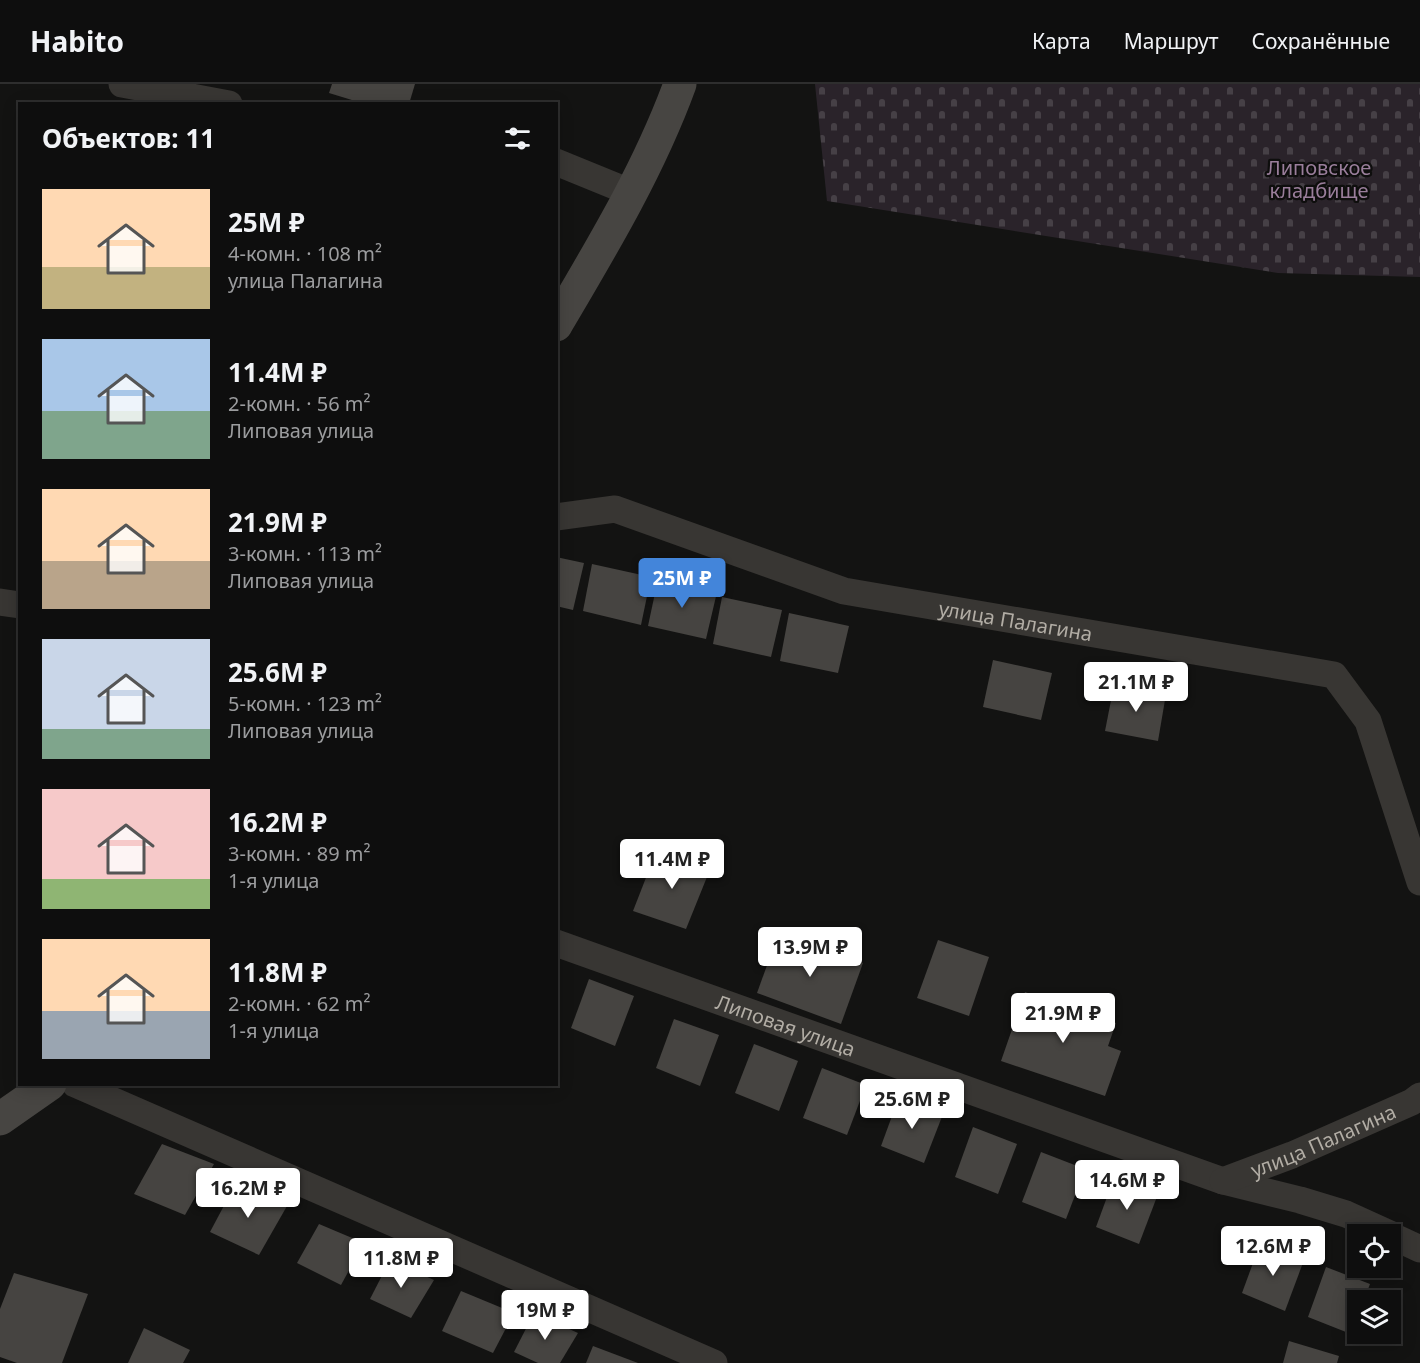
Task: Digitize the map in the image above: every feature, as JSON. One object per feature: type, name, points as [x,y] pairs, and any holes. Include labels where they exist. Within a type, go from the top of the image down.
[{"type":"street","points":[[122,84],[218,102]]},
{"type":"street","points":[[558,322],[632,193],[667,119],[680,84]]},
{"type":"street","points":[[564,165],[632,193]]},
{"type":"street","name":"улица Палагина","points":[[558,517],[615,509],[844,591],[1334,675],[1368,721],[1420,882]]},
{"type":"street","points":[[0,602],[18,605]]},
{"type":"street","name":"Липовая улица","points":[[558,944],[1223,1181],[1300,1200],[1346,1214],[1367,1224]]},
{"type":"street","points":[[0,1119],[47,1086]]},
{"type":"street","points":[[80,1086],[714,1363]]},
{"type":"street","name":"улица Палагина","points":[[1223,1181],[1292,1155],[1412,1102],[1420,1096]]},
{"type":"street","name":"Липовая улица","points":[[1401,1240],[1420,1249]]},
{"type":"green space","name":"Липовское кладбище","points":[[815,84],[1420,84],[1420,277],[1278,273],[827,201]]},
{"type":"building","points":[[332,84],[415,84],[410,102],[358,102],[329,93]]},
{"type":"building","points":[[558,557],[584,563],[573,610],[558,606]]},
{"type":"building","points":[[592,564],[651,577],[641,625],[583,611]]},
{"type":"building","points":[[658,579],[717,592],[706,639],[648,626]]},
{"type":"building","points":[[722,597],[782,610],[771,657],[713,644]]},
{"type":"building","points":[[789,613],[849,626],[838,673],[780,661]]},
{"type":"building","points":[[993,660],[1052,673],[1041,720],[983,707]]},
{"type":"building","points":[[1114,685],[1166,694],[1158,741],[1105,731]]},
{"type":"building","points":[[656,852],[711,867],[686,929],[633,911]]},
{"type":"building","points":[[779,932],[863,963],[841,1024],[757,993]]},
{"type":"building","points":[[938,940],[989,957],[969,1016],[917,998]]},
{"type":"building","points":[[589,979],[634,996],[615,1046],[571,1028]]},
{"type":"building","points":[[1025,992],[1116,1023],[1108,1046],[1121,1051],[1105,1096],[1001,1061]]},
{"type":"building","points":[[674,1019],[719,1035],[700,1086],[656,1068]]},
{"type":"building","points":[[754,1044],[798,1061],[779,1111],[735,1093]]},
{"type":"building","points":[[822,1068],[866,1085],[847,1135],[803,1118]]},
{"type":"building","points":[[899,1097],[943,1114],[924,1163],[881,1146]]},
{"type":"building","points":[[973,1127],[1017,1144],[998,1194],[955,1177]]},
{"type":"building","points":[[162,1144],[214,1164],[185,1215],[134,1194]]},
{"type":"building","points":[[1041,1152],[1085,1169],[1066,1219],[1022,1202]]},
{"type":"building","points":[[1114,1178],[1158,1194],[1139,1244],[1096,1227]]},
{"type":"building","points":[[236,1183],[287,1206],[259,1255],[210,1232]]},
{"type":"building","points":[[319,1224],[364,1243],[341,1285],[297,1263]]},
{"type":"building","points":[[1260,1244],[1304,1260],[1285,1311],[1242,1293]]},
{"type":"building","points":[[390,1260],[434,1280],[411,1318],[370,1299]]},
{"type":"building","points":[[1326,1267],[1347,1275],[1347,1278],[1354,1278],[1370,1284],[1368,1290],[1347,1290],[1347,1332],[1308,1317]]},
{"type":"building","points":[[14,1273],[88,1294],[62,1363],[17,1363],[0,1357],[0,1309]]},
{"type":"building","points":[[461,1291],[514,1313],[493,1353],[442,1331]]},
{"type":"building","points":[[534,1313],[578,1333],[560,1363],[538,1363],[514,1352]]},
{"type":"building","points":[[144,1328],[190,1350],[183,1363],[128,1363]]},
{"type":"building","points":[[1289,1341],[1339,1356],[1337,1363],[1283,1363]]},
{"type":"building","points":[[593,1346],[638,1363],[586,1363]]}]
